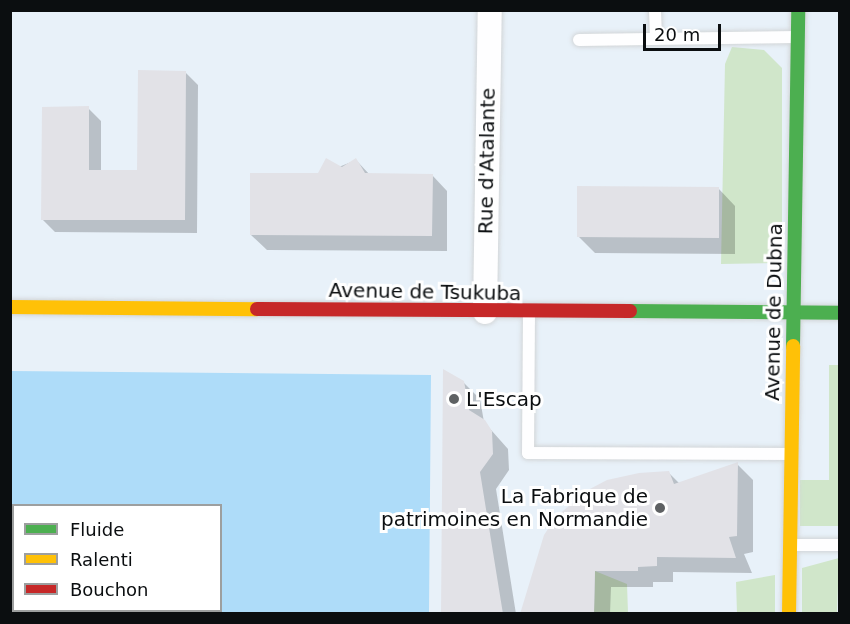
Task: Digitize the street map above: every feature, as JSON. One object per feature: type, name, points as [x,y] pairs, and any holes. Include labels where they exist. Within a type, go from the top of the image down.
[{"type":"street","name":"Rue d'Atalante","points":[[485,312],[490,10]]},
{"type":"street","name":"Avenue de Dubna","points":[[789,614],[798,10]]},
{"type":"street","name":"Avenue de Tsukuba","points":[[10,307],[840,313]]},
{"type":"lane","points":[[655,10],[656,39]]},
{"type":"lane","points":[[579,40],[798,38]]},
{"type":"lane","points":[[529,312],[528,453],[791,454]]},
{"type":"lane","points":[[790,545],[840,545]]},
{"type":"shaded area","points":[[10,11],[839,11],[839,613],[11,613]]},
{"type":"green space","points":[[732,47],[764,50],[782,68],[782,263],[721,264],[725,64]]},
{"type":"green space","points":[[829,365],[839,365],[839,526],[800,526],[800,480],[829,480]]},
{"type":"green space","points":[[839,558],[837,613],[802,614],[802,568]]},
{"type":"green space","points":[[595,571],[627,584],[628,613],[594,614]]},
{"type":"green space","points":[[775,575],[775,613],[737,613],[736,582]]},
{"type":"water","points":[[11,371],[431,375],[429,613],[11,613]]},
{"type":"building","points":[[138,70],[186,71],[185,220],[41,220],[42,107],[89,106],[89,170],[137,170]]},
{"type":"building","points":[[326,158],[342,167],[356,158],[365,173],[433,174],[432,236],[250,235],[250,173],[318,173]]},
{"type":"building","points":[[577,186],[719,187],[719,238],[577,237]]},
{"type":"building","points":[[443,369],[464,381],[469,410],[485,420],[492,431],[493,454],[480,472],[503,614],[441,614]]},
{"type":"building","points":[[738,462],[737,536],[729,537],[736,558],[657,557],[657,566],[638,567],[638,571],[595,571],[594,614],[520,614],[544,535],[556,517],[586,491],[607,480],[639,473],[669,471],[674,484]]},
{"type":"traffic: fast","points":[[793,346],[798,10]]},
{"type":"traffic: fast","points":[[630,311],[840,313]]},
{"type":"traffic: slow","points":[[10,307],[257,309]]},
{"type":"traffic: slow","points":[[789,614],[793,346]]},
{"type":"traffic: jam","points":[[257,309],[630,311]]},
{"type":"place","name":"L'Escap","points":[[454,399]]},
{"type":"place","name":"La Fabrique de patrimoines en Normandie","points":[[660,508]]}]
